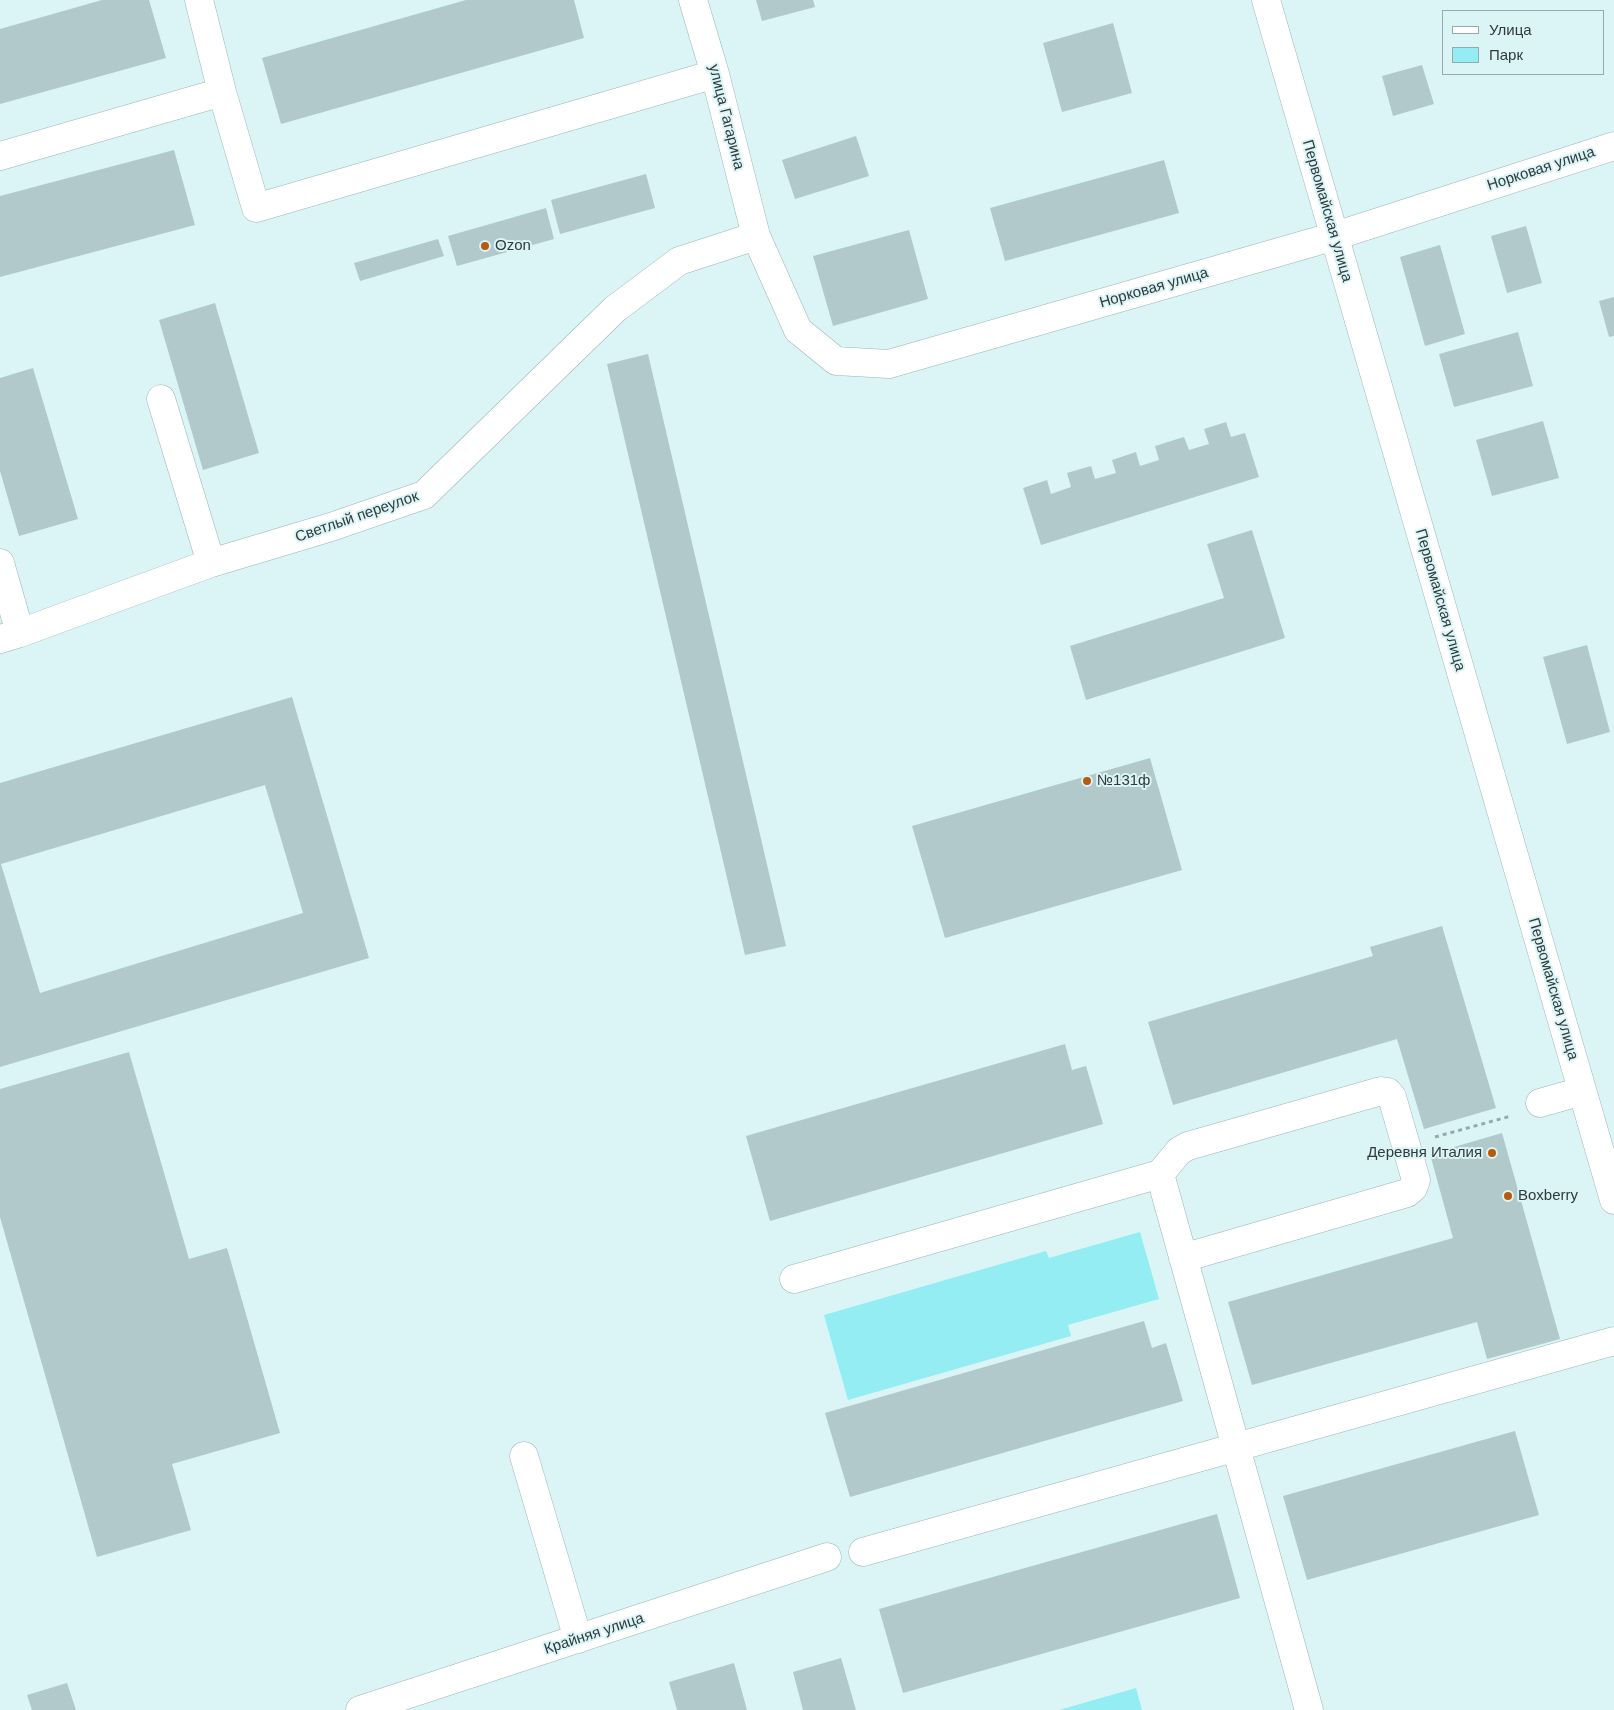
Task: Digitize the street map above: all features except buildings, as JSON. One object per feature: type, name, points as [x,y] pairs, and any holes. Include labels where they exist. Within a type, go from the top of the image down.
[{"type":"street","points":[[198,0],[222,92],[256,208],[715,74]]},
{"type":"street","name":"улица Гагарина","points":[[693,0],[715,74],[756,236]]},
{"type":"street","name":"Первомайская улица","points":[[1266,0],[1614,1200]]},
{"type":"street","points":[[0,156],[222,92]]},
{"type":"street","name":"Норковая улица","points":[[756,236],[798,330],[836,361],[889,364],[1335,236],[1614,146]]},
{"type":"street","name":"Светлый переулок","points":[[10,636],[211,563],[331,527],[424,495],[615,309],[679,261],[756,236]]},
{"type":"street","points":[[161,399],[211,563]]},
{"type":"street","points":[[0,563],[10,636]]},
{"type":"street","points":[[1540,1103],[1582,1090]]},
{"type":"street","points":[[794,1278],[1160,1174],[1179,1151],[1188,1146],[1381,1091],[1388,1092],[1392,1097],[1416,1180],[1414,1188],[1407,1194],[1183,1258]]},
{"type":"street","points":[[1160,1174],[1309,1710]]},
{"type":"street","points":[[862,1552],[1614,1342]]},
{"type":"street","points":[[524,1456],[578,1639]]},
{"type":"street","name":"Крайняя улица","points":[[360,1710],[827,1558]]},
{"type":"path","points":[[1406,1146],[1511,1116]]},
{"type":"green space","points":[[1140,1232],[1159,1299],[1068,1325],[1071,1336],[848,1400],[824,1315],[1046,1251],[1049,1258]]},
{"type":"green space","points":[[1136,1688],[1142,1710],[1059,1710]]},
{"type":"place","name":"Ozon","points":[[485,246]]},
{"type":"place","name":"№131ф","points":[[1087,781]]},
{"type":"place","name":"Деревня Италия","points":[[1492,1153]]},
{"type":"place","name":"Boxberry","points":[[1508,1196]]}]
